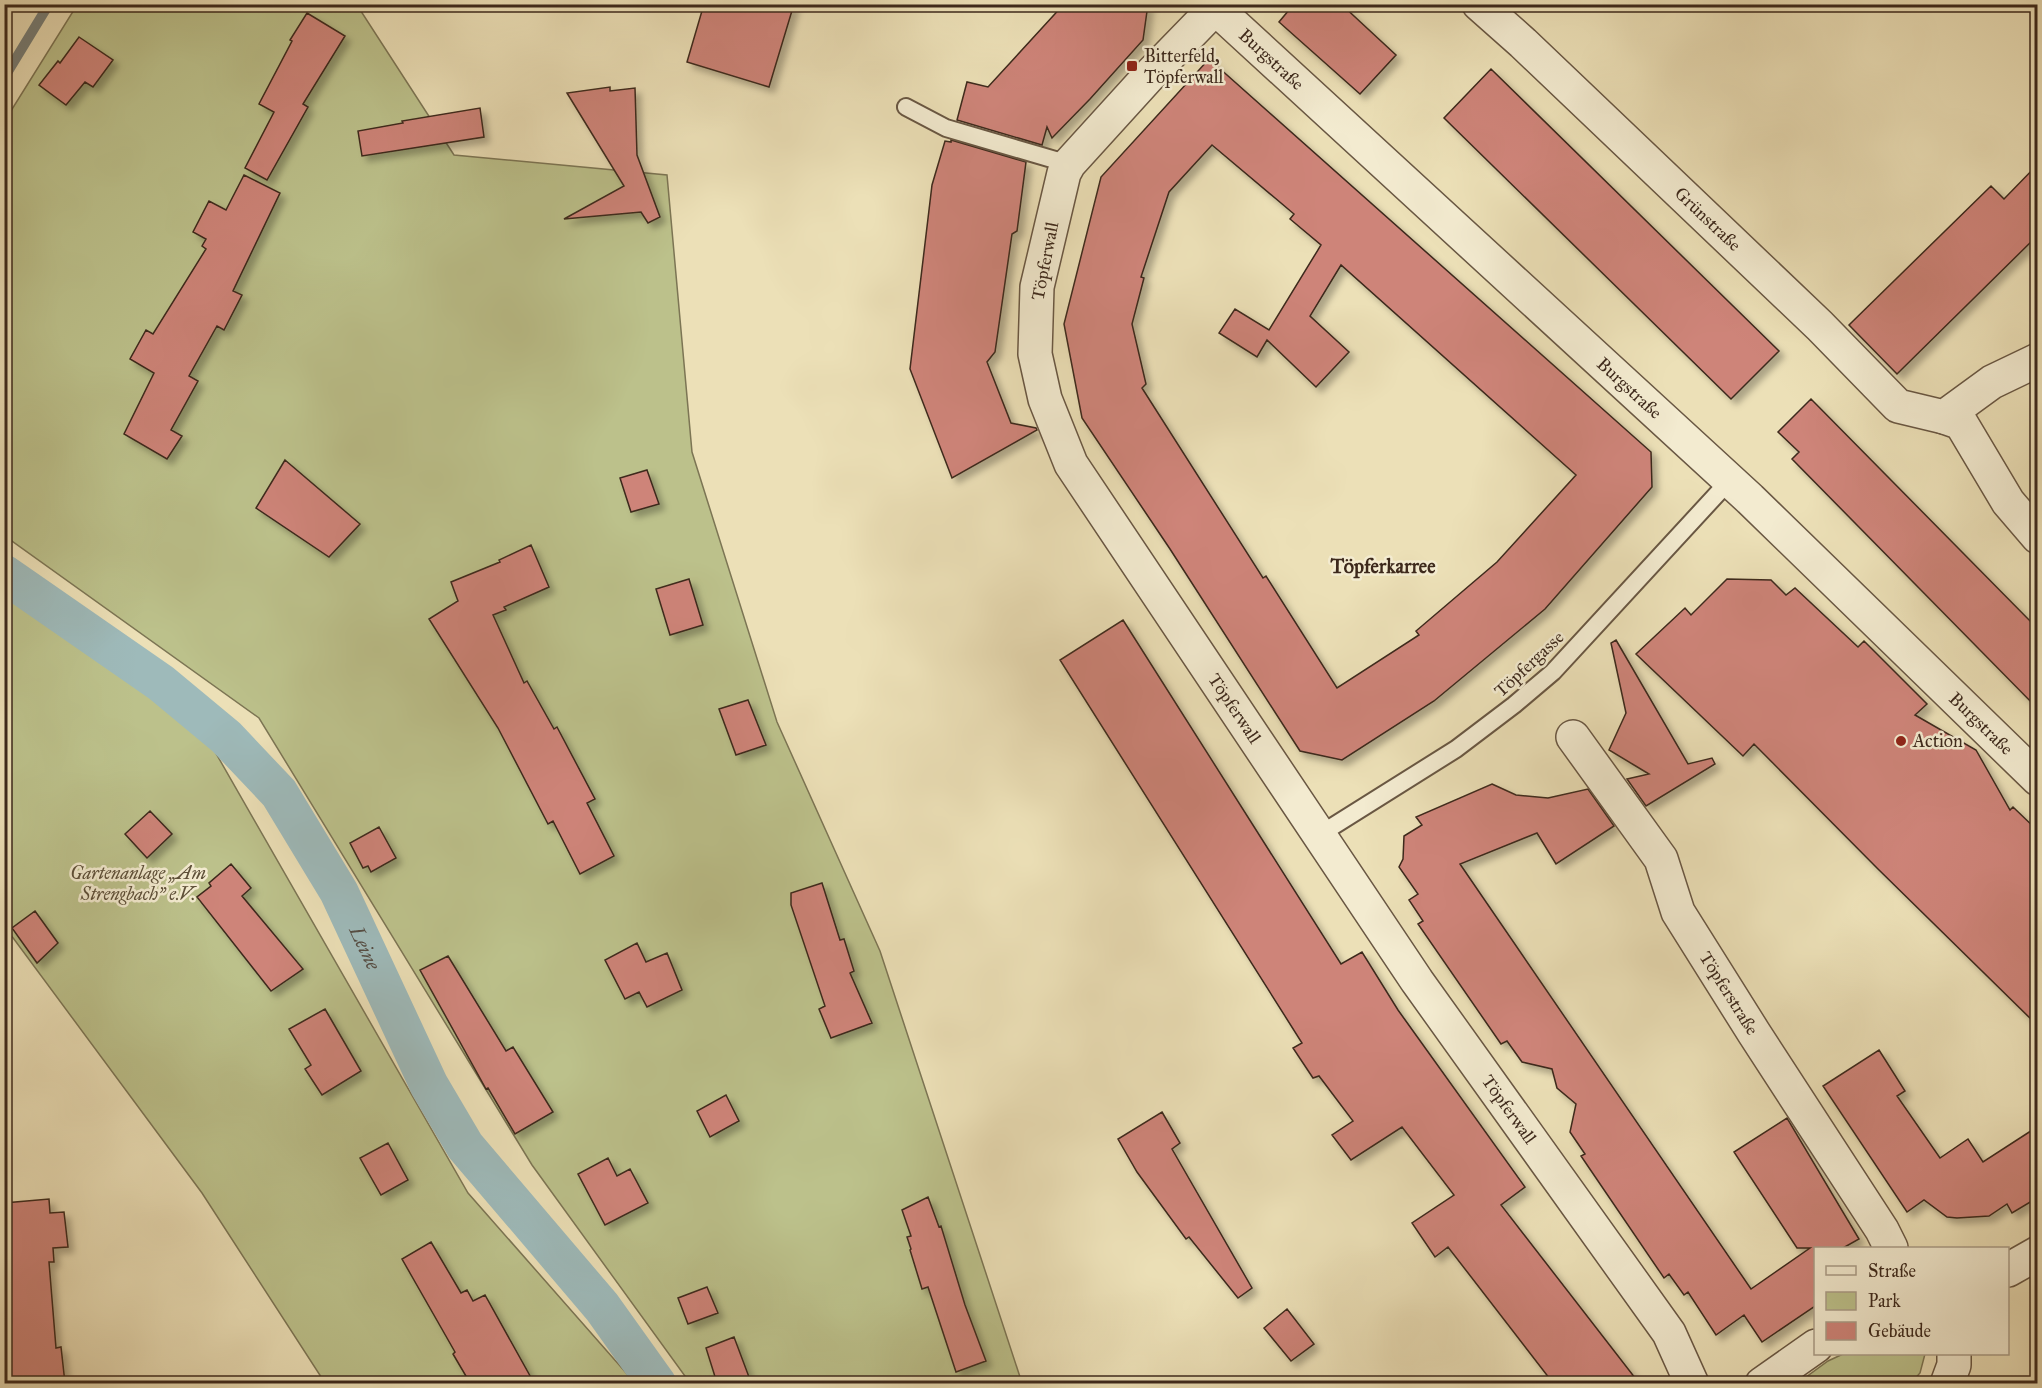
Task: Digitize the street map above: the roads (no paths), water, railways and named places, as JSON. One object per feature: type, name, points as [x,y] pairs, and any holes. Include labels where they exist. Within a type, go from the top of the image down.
[{"type":"street","name":"Grünstraße","points":[[1479,4],[1778,285],[1899,406],[1961,423],[2008,502],[2037,537]]},
{"type":"street","name":"Töpferwall","points":[[1215,6],[1149,76],[1064,173],[1037,287],[1035,354],[1045,399],[1071,464],[1417,981],[1669,1332],[1692,1383]]},
{"type":"street","name":"Burgstraße","points":[[1215,6],[1730,480],[2037,779]]},
{"type":"street","points":[[1944,417],[1992,382],[2037,360]]},
{"type":"street","name":"Töpferstraße","points":[[1573,737],[1660,859],[1678,912],[1754,1034],[1882,1230],[1890,1247]]},
{"type":"street","points":[[2009,1269],[2037,1253]]},
{"type":"street","points":[[1762,1383],[1814,1347]]},
{"type":"street","points":[[1947,1383],[1954,1365],[1954,1355]]},
{"type":"lane","points":[[906,107],[946,128],[1070,164]]},
{"type":"lane","name":"Töpfergasse","points":[[1319,835],[1456,749],[1553,672],[1730,480]]},
{"type":"waterway","points":[[4,78],[49,4]]},
{"type":"waterway","name":"Leine","points":[[4,574],[161,683],[226,737],[279,793],[339,892],[429,1085],[465,1146],[602,1307],[657,1384]]},
{"type":"place","name":"Bitterfeld, Töpferwall","points":[[1132,66]]},
{"type":"place","name":"Action","points":[[1901,741]]},
{"type":"district","name":"Töpferkarree","points":[[1383,566]]},
{"type":"park label","name":"Gartenanlage „Am Strengbach” e.V.","points":[[138,883]]}]
